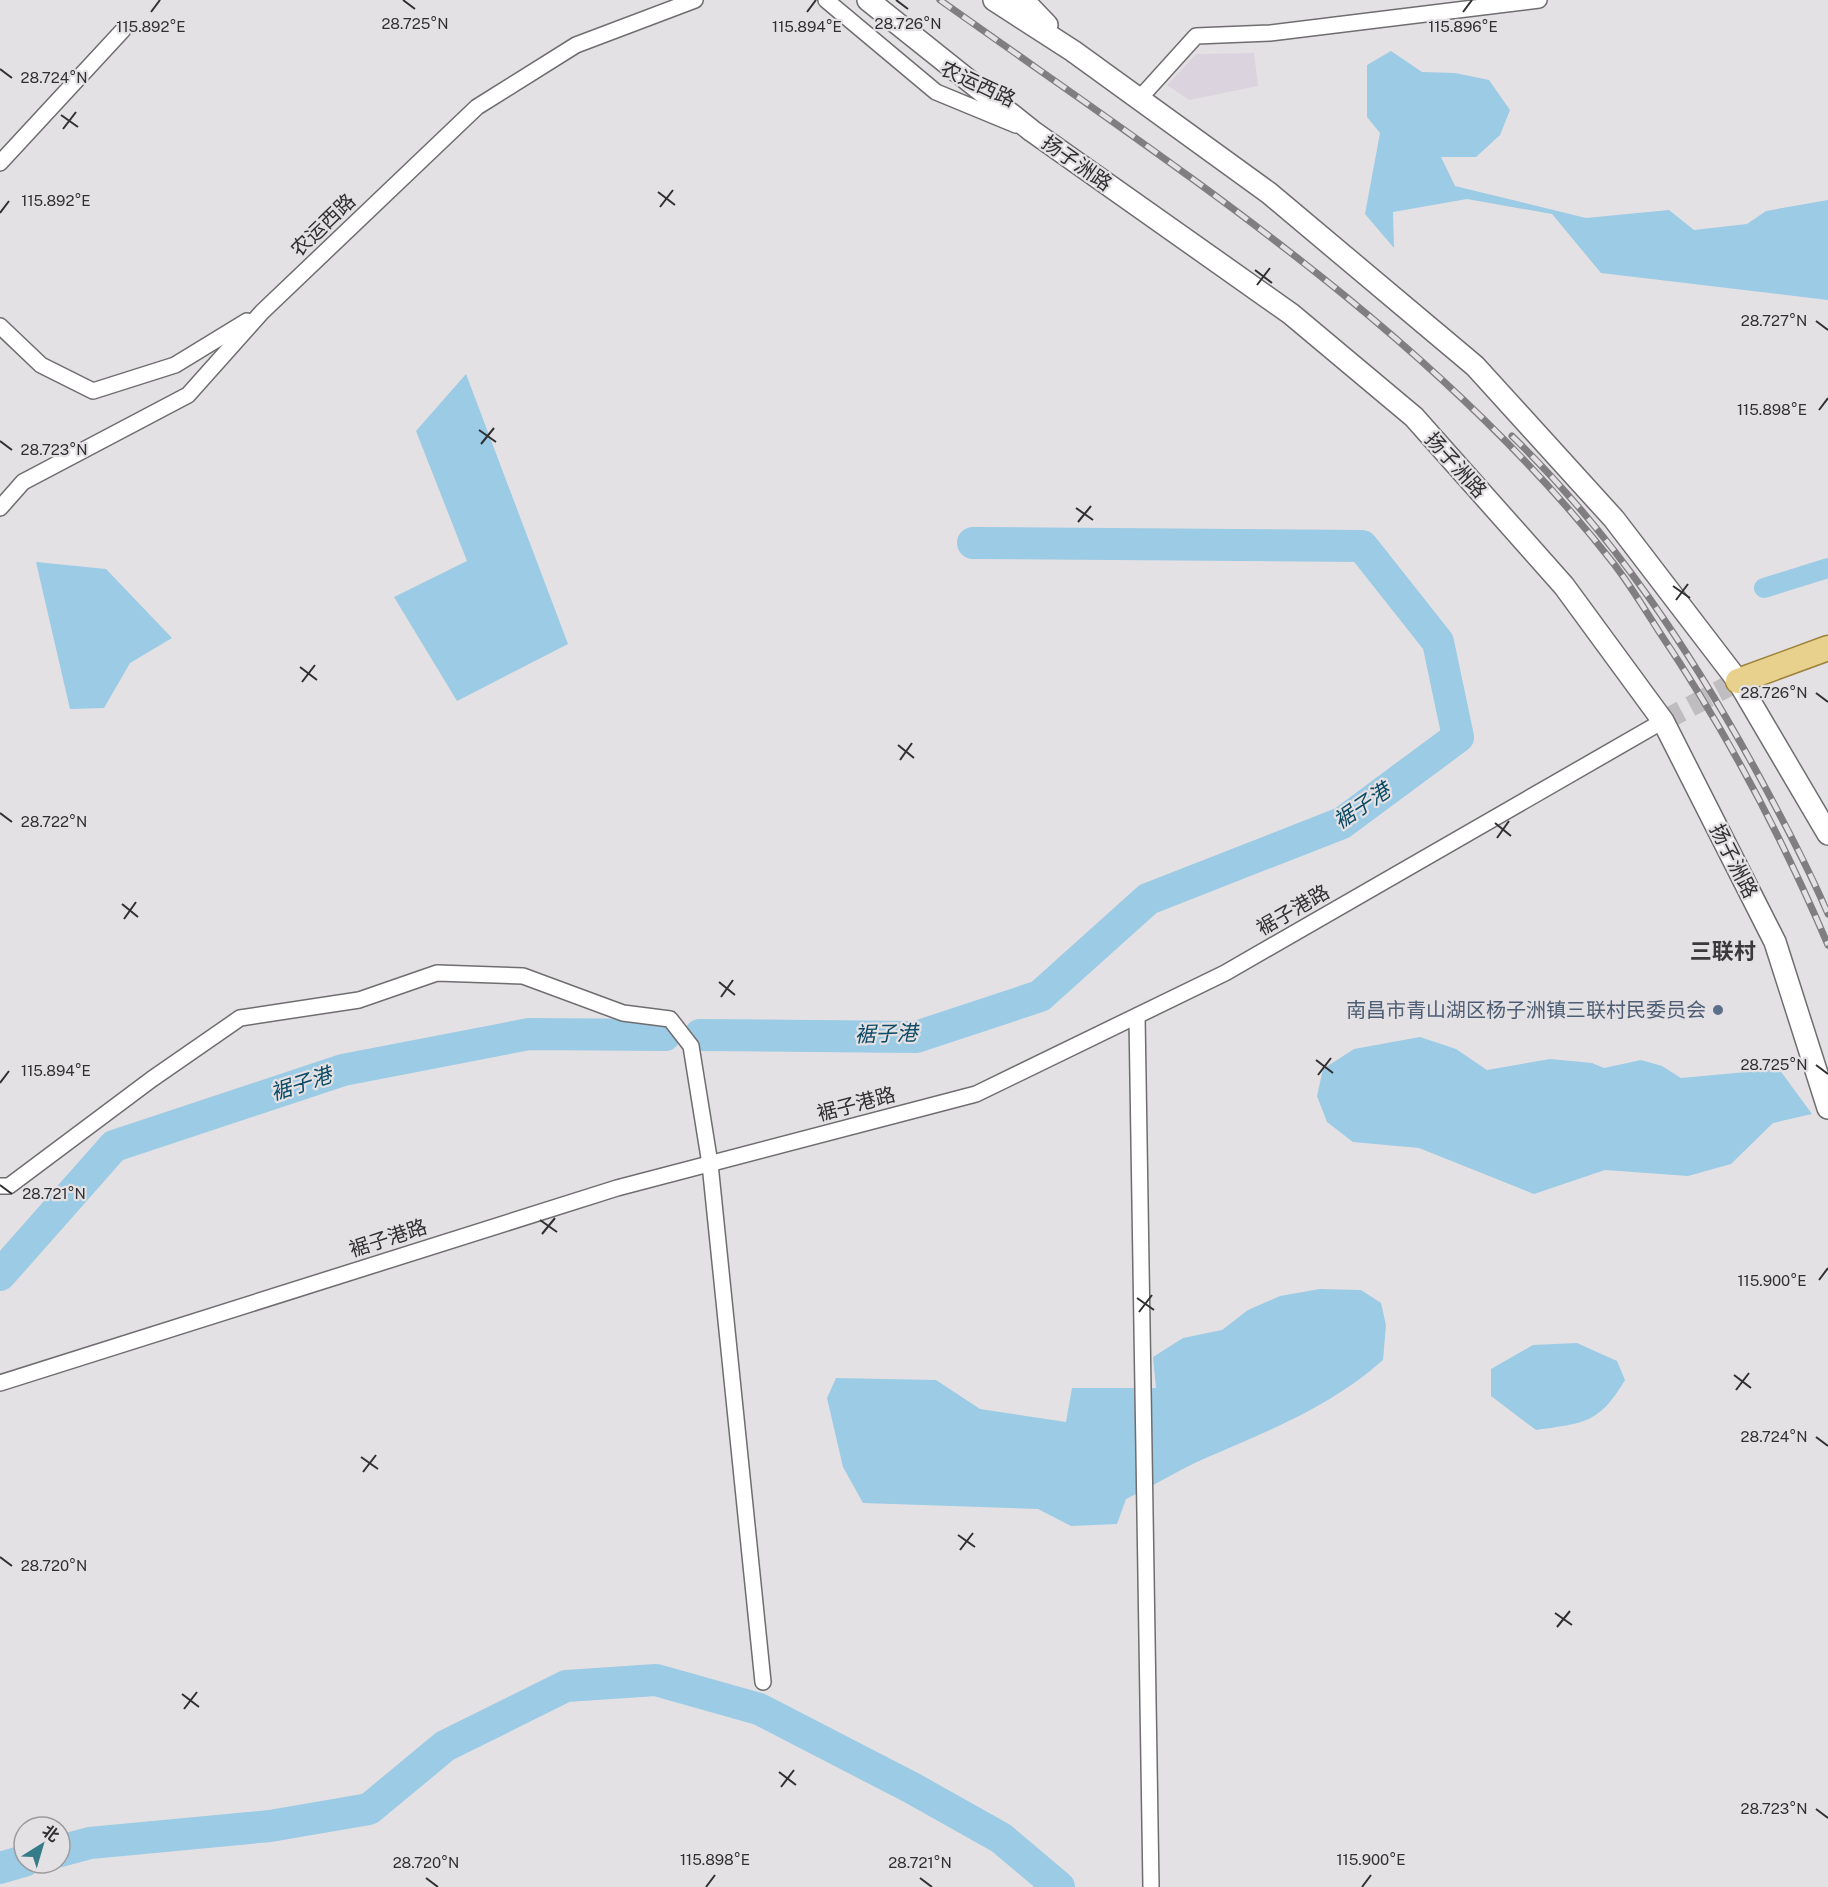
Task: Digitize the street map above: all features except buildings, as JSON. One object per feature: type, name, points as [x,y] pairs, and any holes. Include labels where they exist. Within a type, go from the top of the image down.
[{"type":"main road","name":"扬子洲路","points":[[868,0],[1032,131],[1291,314],[1414,417],[1564,586],[1663,722],[1775,942],[1828,1108]]},
{"type":"main road","points":[[994,0],[1072,51],[1269,194],[1474,366],[1614,519],[1738,681],[1828,834]]},
{"type":"main road","points":[[1024,1],[1072,51]]},
{"type":"main road","points":[[1738,681],[1828,648]]},
{"type":"street","name":"农运西路","points":[[0,508],[23,482],[188,395],[262,312],[477,107],[576,45],[695,0]]},
{"type":"street","name":"农运西路","points":[[826,0],[936,92],[1032,131]]},
{"type":"street","points":[[1139,99],[1196,36],[1270,33],[1539,0]]},
{"type":"street","points":[[0,163],[123,30]]},
{"type":"street","points":[[0,326],[41,365],[93,391],[175,365],[262,312]]},
{"type":"street","name":"裾子港路","points":[[0,1383],[616,1188],[976,1094],[1225,973],[1663,722]]},
{"type":"street","points":[[0,1186],[9,1186],[152,1078],[240,1018],[359,1000],[437,973],[523,976],[623,1013],[670,1019],[691,1047],[710,1164],[763,1682]]},
{"type":"street","points":[[1137,1016],[1151,1887]]},
{"type":"shaded area","points":[[1254,53],[1258,86],[1189,100],[1167,85],[1196,54]]},
{"type":"water","points":[[1391,51],[1422,72],[1455,73],[1489,80],[1510,110],[1500,135],[1476,157],[1441,157],[1455,186],[1586,218],[1669,210],[1694,230],[1747,224],[1766,211],[1828,200],[1828,300],[1601,273],[1552,214],[1467,199],[1393,212],[1394,248],[1365,214],[1380,133],[1367,117],[1367,65]]},
{"type":"water","points":[[466,374],[568,644],[457,701],[394,597],[467,561],[416,431]]},
{"type":"water","points":[[36,562],[106,569],[172,638],[130,663],[104,708],[70,709]]},
{"type":"water","points":[[1420,1037],[1456,1049],[1487,1070],[1550,1059],[1592,1063],[1604,1068],[1641,1060],[1662,1066],[1681,1078],[1779,1069],[1812,1114],[1773,1123],[1731,1164],[1688,1176],[1605,1170],[1534,1194],[1419,1148],[1353,1142],[1327,1122],[1317,1096],[1323,1069],[1354,1049]]},
{"type":"water","points":[[1320,1289],[1361,1290],[1381,1303],[1386,1325],[1383,1360],[1364,1376],[1300,1416],[1198,1462],[1126,1499],[1117,1524],[1071,1526],[1038,1509],[863,1503],[843,1467],[827,1398],[836,1378],[936,1380],[980,1409],[1066,1422],[1072,1388],[1156,1388],[1153,1357],[1183,1338],[1222,1330],[1248,1310],[1280,1296]]},
{"type":"water","points":[[1577,1343],[1617,1361],[1625,1380],[1607,1405],[1589,1419],[1536,1430],[1491,1396],[1491,1369],[1533,1345]]},
{"type":"waterway","name":"裾子港","points":[[700,1035],[916,1037],[1040,996],[1148,899],[1342,823],[1458,737],[1438,642],[1362,546],[973,543]]},
{"type":"waterway","points":[[1764,588],[1828,568]]},
{"type":"waterway","name":"裾子港","points":[[0,1275],[114,1146],[343,1070],[529,1034],[665,1035]]},
{"type":"waterway","points":[[72,1848],[90,1843],[270,1826],[369,1809],[445,1746],[566,1686],[656,1680],[759,1709],[912,1788],[1001,1838],[1059,1887]]},
{"type":"waterway","points":[[0,1868],[12,1864]]},
{"type":"tunnel","points":[[1663,721],[1738,681]]},
{"type":"railway","points":[[940,0],[1210,191],[1298,258],[1384,328],[1466,402],[1543,480],[1620,572],[1683,667],[1729,744],[1771,823],[1828,945]]},
{"type":"railway","points":[[1512,436],[1584,513],[1617,554],[1678,640],[1733,730],[1787,827],[1828,914]]},
{"type":"place","name":"南昌市青山湖区杨子洲镇三联村民委员会","points":[[1718,1010]]},
{"type":"district","name":"三联村","points":[[1723,951]]}]
